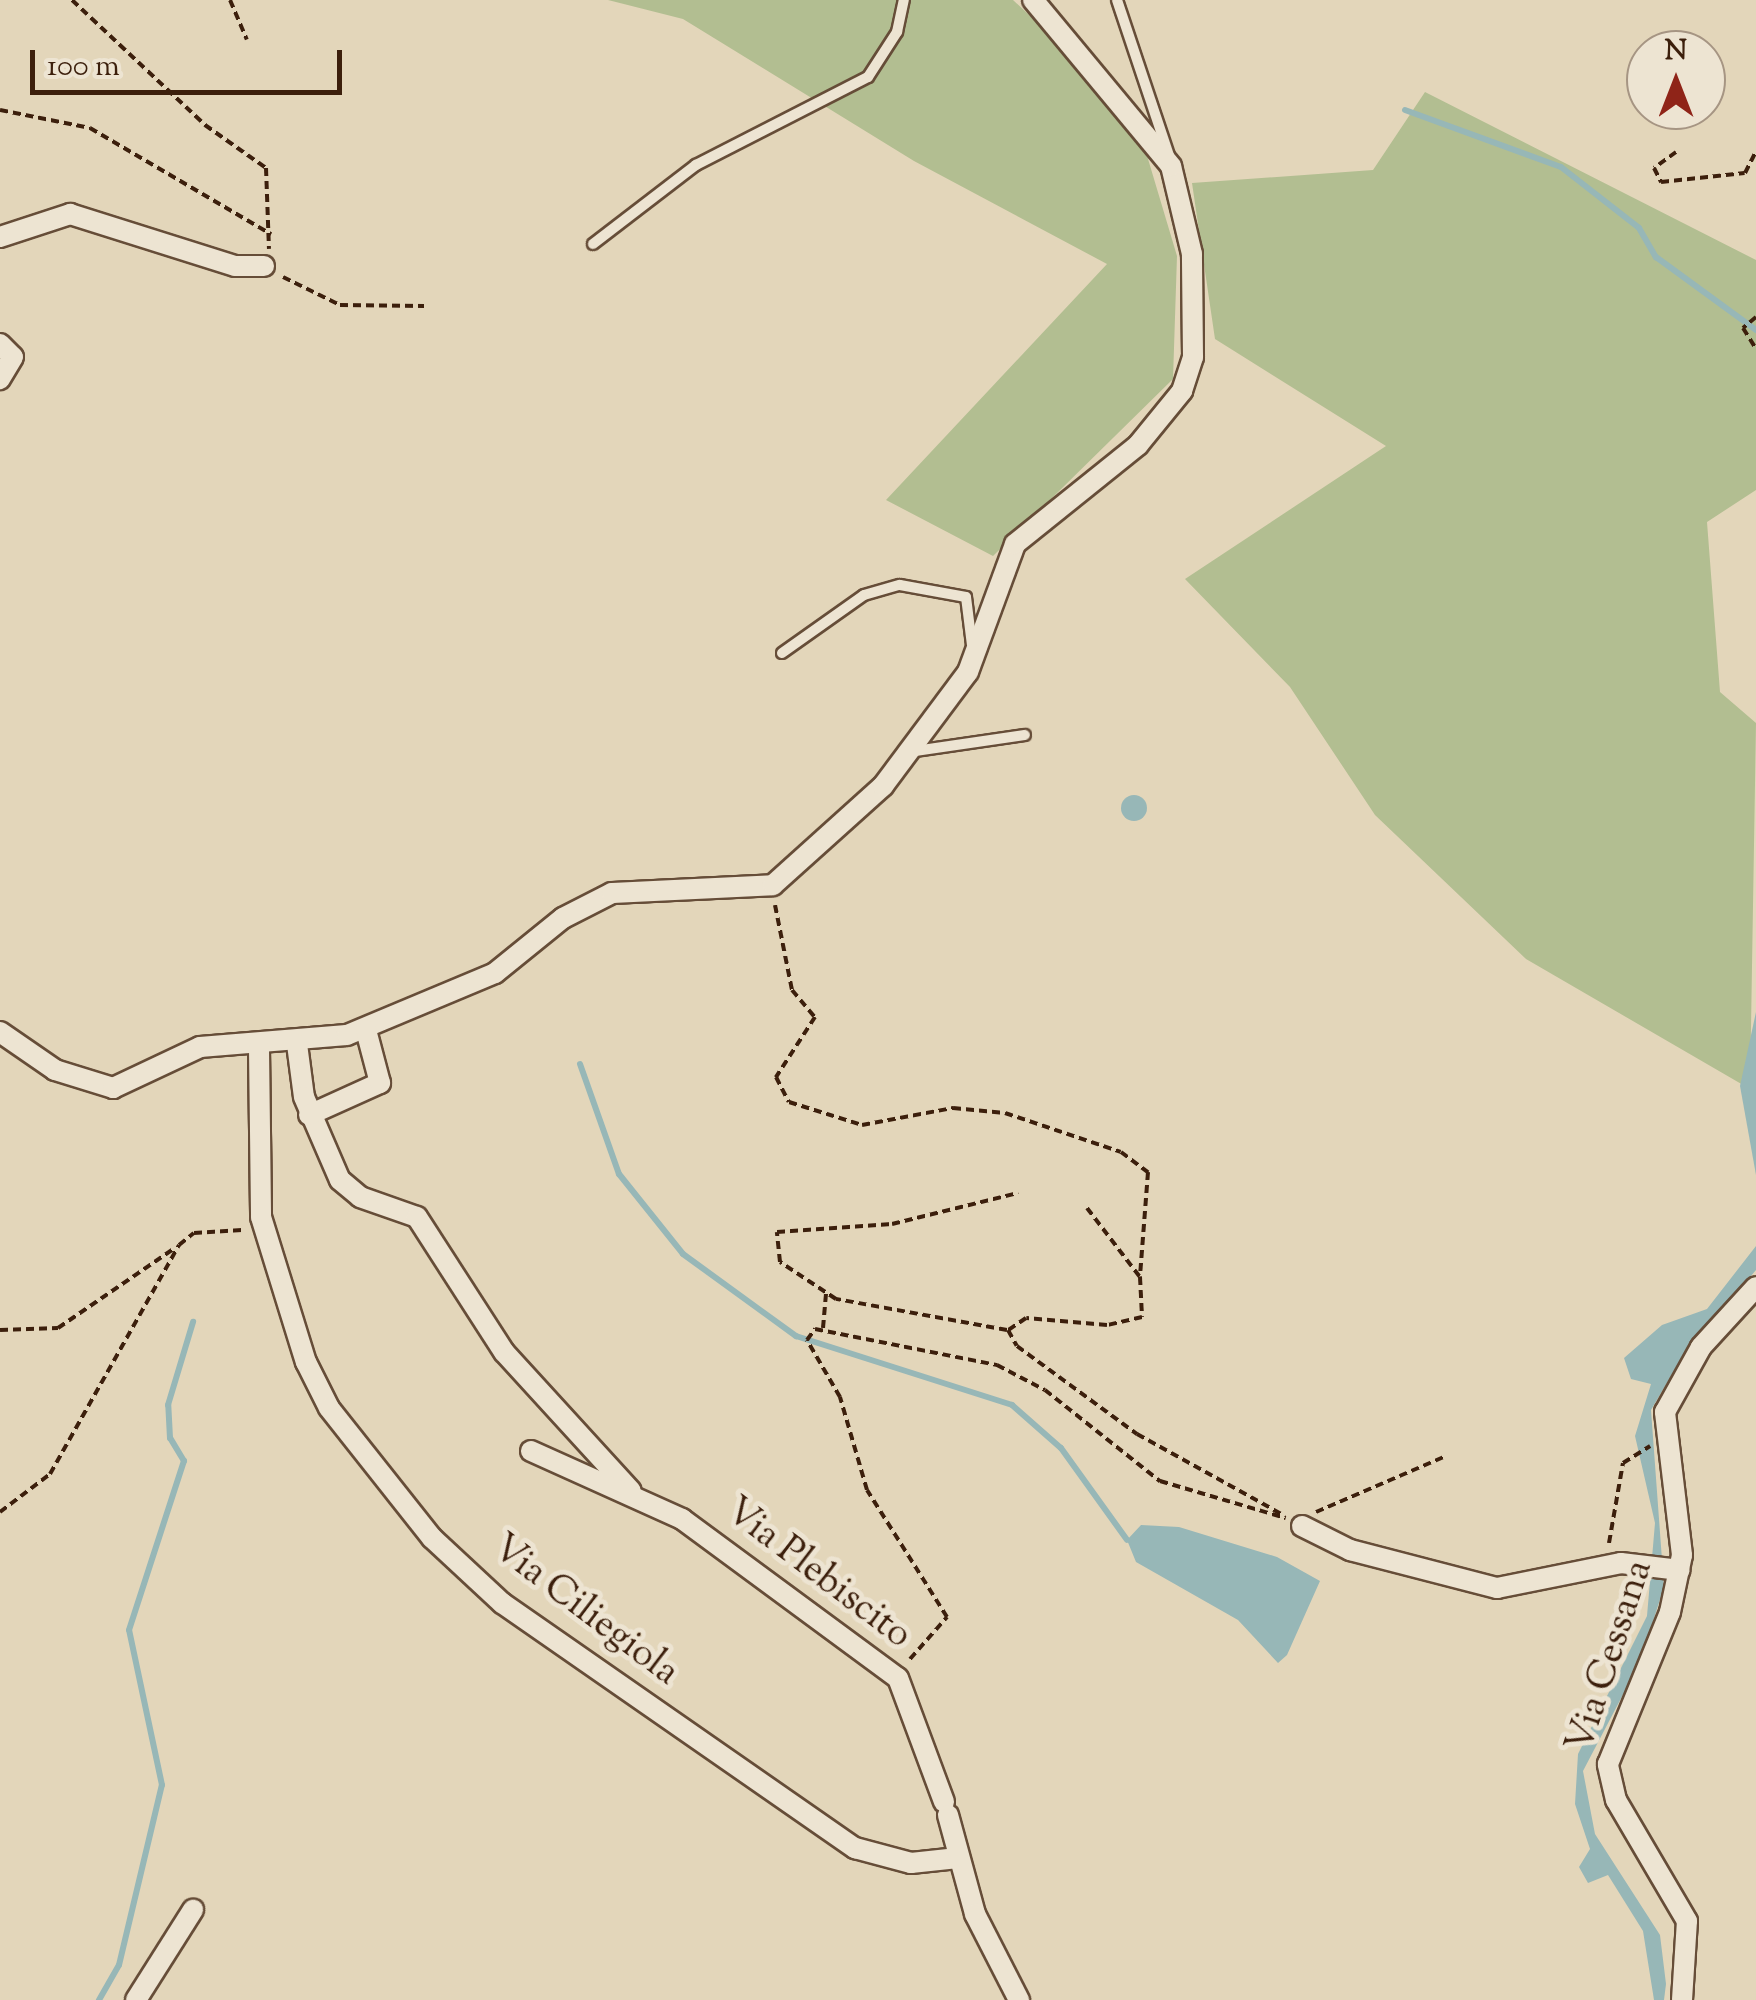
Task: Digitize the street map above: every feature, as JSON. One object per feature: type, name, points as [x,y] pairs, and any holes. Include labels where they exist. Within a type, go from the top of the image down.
[{"type":"street","points":[[0,1032],[103,1088],[200,1046],[259,1049],[366,1030],[496,973],[563,918],[612,893],[773,885],[915,751],[972,660],[1015,544],[1138,445],[1182,390],[1196,309],[1170,166],[1034,0]]},
{"type":"street","points":[[0,237],[70,214],[234,266],[264,266]]},
{"type":"street","points":[[0,344],[13,356],[0,380]]},
{"type":"street","points":[[310,1115],[380,1083],[366,1030]]},
{"type":"street","points":[[297,1044],[310,1115],[340,1180],[360,1198],[417,1217],[504,1352],[631,1491]]},
{"type":"street","name":"Via Ciliegiola","points":[[259,1049],[257,1185],[270,1240],[330,1408],[432,1538],[502,1603],[854,1848],[911,1863],[958,1858]]},
{"type":"street","name":"Via Cessana","points":[[1682,2000],[1686,1921],[1608,1772],[1680,1570],[1682,1524],[1663,1439],[1681,1377],[1756,1287]]},
{"type":"street","points":[[531,1450],[631,1491]]},
{"type":"street","name":"Via Plebiscito","points":[[631,1491],[759,1567],[898,1678],[946,1808],[958,1858],[1019,2000]]},
{"type":"street","points":[[1303,1519],[1350,1550],[1497,1588],[1642,1563],[1680,1570]]},
{"type":"street","points":[[136,2000],[193,1910]]},
{"type":"lane","points":[[593,244],[696,165],[868,76],[897,32],[904,0]]},
{"type":"lane","points":[[1117,0],[1170,166]]},
{"type":"lane","points":[[782,653],[864,596],[900,586],[966,597],[972,660]]},
{"type":"lane","points":[[915,751],[1025,735]]},
{"type":"path","points":[[72,0],[205,125],[266,168],[271,234],[264,266],[340,305],[424,306]]},
{"type":"path","points":[[230,0],[246,40]]},
{"type":"path","points":[[0,110],[90,128],[271,234]]},
{"type":"path","points":[[1676,152],[1654,168],[1661,182],[1745,174],[1756,150]]},
{"type":"path","points":[[1756,318],[1742,328],[1756,349]]},
{"type":"path","points":[[773,885],[792,990],[815,1017],[776,1077],[789,1102],[862,1125],[953,1108],[1005,1113],[1121,1152],[1148,1172],[1140,1277],[1142,1316],[1133,1323],[1026,1318],[1008,1330]]},
{"type":"path","points":[[1018,1193],[892,1224],[786,1226],[777,1232],[780,1262],[826,1294],[880,1314],[1008,1330],[1137,1434],[1303,1519]]},
{"type":"path","points":[[1088,1208],[1140,1277]]},
{"type":"path","points":[[0,1330],[58,1328],[179,1245],[212,1230],[270,1240]]},
{"type":"path","points":[[0,1512],[50,1474],[179,1245]]},
{"type":"path","points":[[824,1328],[826,1294]]},
{"type":"path","points":[[898,1678],[948,1617],[867,1490],[840,1396],[807,1340],[824,1328],[997,1366],[1044,1390],[1160,1481],[1303,1519],[1444,1457]]},
{"type":"path","points":[[1581,1574],[1608,1546],[1627,1458],[1663,1439]]},
{"type":"green space","points":[[608,0],[1013,0],[1134,112],[1177,256],[1173,379],[993,556],[886,500],[1107,264],[914,161],[683,19]]},
{"type":"green space","points":[[1425,92],[1756,260],[1756,490],[1707,522],[1720,692],[1756,723],[1750,1089],[1526,959],[1375,815],[1290,687],[1185,579],[1386,446],[1215,339],[1192,183],[1373,170]]},
{"type":"water","points":[[1134,795],[1143,799],[1147,808],[1143,817],[1134,821],[1125,817],[1121,808],[1125,799]]},
{"type":"water","points":[[1756,1012],[1756,1175],[1740,1086]]},
{"type":"water","points":[[1756,1246],[1756,1270],[1682,1357],[1651,1410],[1664,1587],[1640,1662],[1583,1771],[1595,1834],[1660,1935],[1666,1984],[1664,2000],[1654,2000],[1643,1931],[1608,1875],[1588,1883],[1579,1867],[1590,1849],[1575,1804],[1578,1754],[1647,1616],[1655,1523],[1635,1436],[1651,1384],[1631,1379],[1624,1358],[1662,1325],[1707,1309]]},
{"type":"water","points":[[1141,1525],[1179,1527],[1277,1557],[1320,1581],[1287,1655],[1278,1663],[1238,1620],[1136,1562],[1127,1540]]},
{"type":"waterway","points":[[1405,110],[1561,167],[1639,228],[1656,257],[1756,330]]},
{"type":"waterway","points":[[580,1064],[619,1174],[683,1254],[796,1336],[1012,1405],[1061,1448],[1127,1540]]},
{"type":"waterway","points":[[99,2000],[119,1965],[162,1785],[129,1630],[184,1461],[170,1438],[168,1405],[193,1322]]}]
